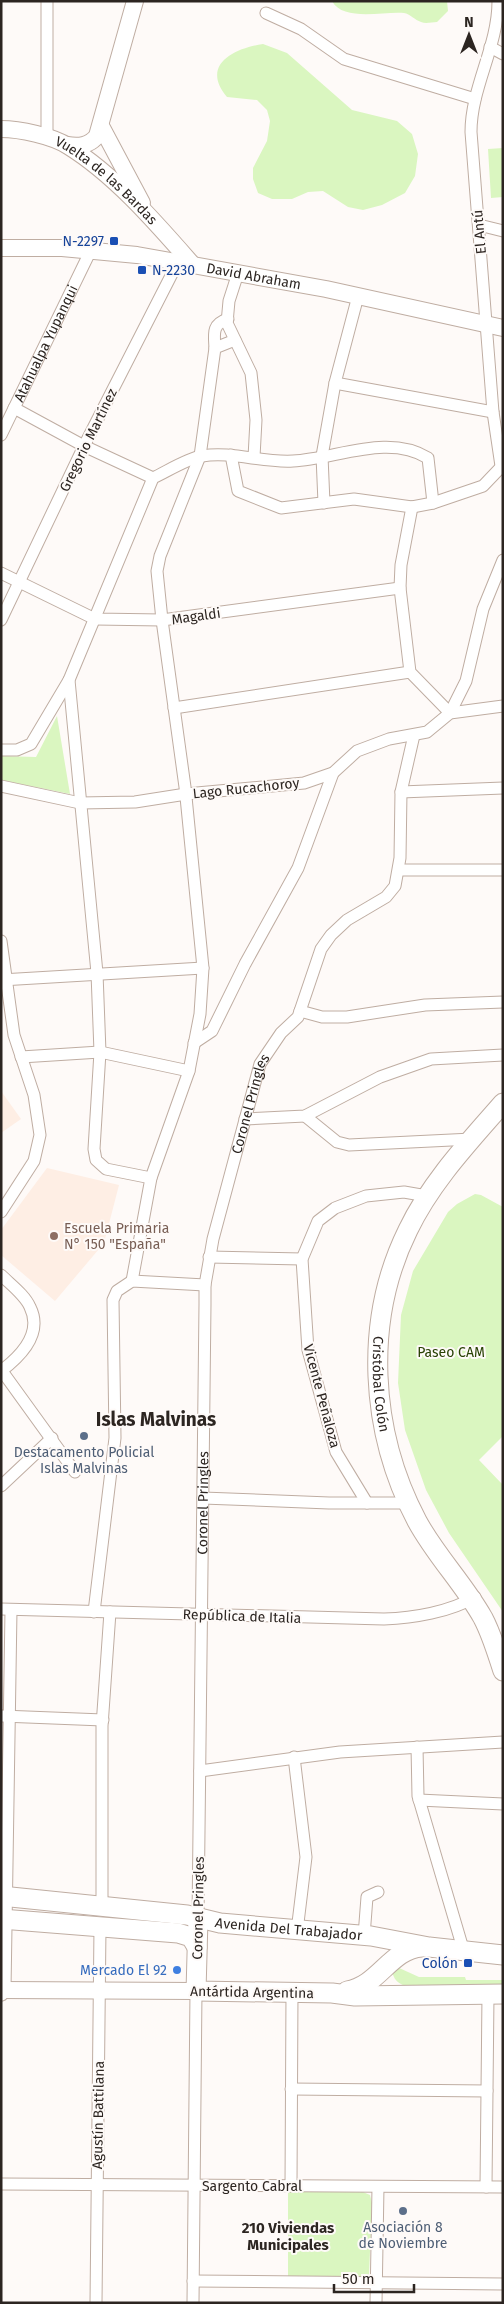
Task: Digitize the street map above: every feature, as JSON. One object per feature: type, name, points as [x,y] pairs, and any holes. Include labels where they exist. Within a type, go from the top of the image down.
[{"type":"main road","points":[[67,144],[78,146],[90,143],[97,136],[135,1]]},
{"type":"main road","points":[[101,126],[146,212]]},
{"type":"main road","name":"Vuelta de las Bardas","points":[[1,129],[22,131],[67,144],[146,212],[186,264]]},
{"type":"main road","name":"David Abraham","points":[[1,248],[92,250],[186,264],[358,296],[495,326]]},
{"type":"main road","name":"Cristóbal Colón","points":[[503,1102],[427,1196],[408,1229],[390,1273],[382,1309],[378,1347],[378,1385],[382,1420],[391,1457],[408,1502],[427,1538],[475,1598],[503,1671]]},
{"type":"main road","name":"Cristóbal Colón","points":[[503,1118],[438,1199],[413,1242],[395,1294],[388,1346],[388,1384],[391,1415],[411,1483],[434,1531],[475,1598],[503,1639]]},
{"type":"main road","name":"Avenida Del Trabajador","points":[[3,1896],[187,1915],[198,1919],[229,1924],[364,1936],[429,1947]]},
{"type":"main road","points":[[3,1919],[182,1934],[191,1937],[197,1947]]},
{"type":"main road","name":"Coronel Pringles","points":[[196,1991],[198,1919]]},
{"type":"main road","points":[[324,1993],[360,1988],[406,1950],[429,1947],[503,1955]]},
{"type":"main road","points":[[385,1968],[385,1978],[389,1985],[416,1995]]},
{"type":"main road","name":"Antártida Argentina","points":[[2,1992],[99,1990],[292,1992],[355,1996],[495,1994]]},
{"type":"street","points":[[47,1],[47,138]]},
{"type":"street","name":"El Antú","points":[[498,1],[496,23],[475,99],[471,132],[479,225],[495,326],[493,412],[502,466]]},
{"type":"street","points":[[266,13],[301,29],[344,59],[475,99]]},
{"type":"street","points":[[490,47],[503,54]]},
{"type":"street","points":[[479,225],[503,231]]},
{"type":"street","name":"Atahualpa Yupanqui","points":[[1,435],[92,250]]},
{"type":"street","name":"Gregorio Martínez","points":[[1,620],[84,446],[186,264]]},
{"type":"street","points":[[238,273],[229,301],[228,319],[235,340],[251,374],[256,420],[254,457]]},
{"type":"street","points":[[324,503],[322,456],[335,383],[358,296]]},
{"type":"street","points":[[132,1282],[151,1178],[189,1071],[200,1014],[203,968],[186,794],[157,570],[160,556],[200,456],[214,348],[214,327],[218,322],[228,319]]},
{"type":"street","points":[[214,348],[235,340]]},
{"type":"street","points":[[335,383],[493,412]]},
{"type":"street","points":[[14,408],[84,446],[153,478]]},
{"type":"street","points":[[1,750],[17,750],[31,744],[69,680],[153,478],[200,456],[231,455],[293,461],[394,447],[422,454],[428,458],[433,503]]},
{"type":"street","points":[[231,455],[238,491],[281,508],[354,499],[412,507],[433,503],[483,486],[502,466]]},
{"type":"street","points":[[412,507],[401,565],[400,588],[410,672],[450,713]]},
{"type":"street","points":[[450,713],[466,681],[483,609],[502,562]]},
{"type":"street","name":"Magaldi","points":[[1,573],[95,619],[162,620],[400,588]]},
{"type":"street","points":[[174,708],[410,672]]},
{"type":"street","points":[[69,680],[97,973],[100,1052],[94,1149],[96,1160],[106,1169],[151,1178]]},
{"type":"street","points":[[450,713],[503,706]]},
{"type":"street","name":"Lago Rucachoroy","points":[[1,786],[80,803],[135,802],[186,794],[304,783],[332,773],[357,751],[389,739],[427,732],[450,713]]},
{"type":"street","name":"Coronel Pringles","points":[[198,1919],[205,1285],[209,1257],[260,1064],[281,1033],[298,1017],[321,949],[331,935],[348,920],[386,897],[395,886],[399,870],[401,792],[414,735]]},
{"type":"street","points":[[194,1043],[212,1031],[245,964],[298,868],[332,773]]},
{"type":"street","points":[[401,792],[503,788]]},
{"type":"street","points":[[399,870],[503,870]]},
{"type":"street","points":[[1,941],[3,980],[14,1035],[34,1096],[40,1135],[34,1160],[1,1212]]},
{"type":"street","points":[[3,980],[203,968]]},
{"type":"street","points":[[300,1011],[322,1018],[347,1018],[425,1005],[503,1002]]},
{"type":"street","points":[[21,1057],[100,1052],[189,1071]]},
{"type":"street","points":[[245,1119],[305,1116],[380,1077],[431,1059],[503,1055]]},
{"type":"street","points":[[305,1116],[337,1142],[349,1145],[472,1139]]},
{"type":"street","name":"Vicente Peñaloza","points":[[367,1503],[336,1452],[308,1350],[302,1259],[318,1221],[335,1208],[366,1196],[404,1192],[427,1196]]},
{"type":"street","points":[[209,1257],[302,1259]]},
{"type":"street","points":[[1,1275],[30,1305],[34,1319],[33,1333],[22,1354],[2,1371],[75,1472]]},
{"type":"street","points":[[94,1612],[115,1438],[112,1300],[117,1291],[132,1282],[205,1285]]},
{"type":"street","points":[[1,1486],[52,1438]]},
{"type":"street","points":[[203,1498],[367,1503],[408,1502]]},
{"type":"street","name":"República de Italia","points":[[6,1610],[393,1619],[422,1614],[475,1598]]},
{"type":"street","points":[[2,1992],[6,1610]]},
{"type":"street","points":[[102,1906],[103,1720],[110,1612]]},
{"type":"street","points":[[5,1716],[103,1720]]},
{"type":"street","points":[[200,1771],[294,1757],[503,1742]]},
{"type":"street","points":[[417,1747],[416,1786],[419,1800],[464,1952]]},
{"type":"street","points":[[294,1757],[306,1857],[298,1931]]},
{"type":"street","points":[[419,1800],[503,1804]]},
{"type":"street","points":[[364,1936],[366,1899],[369,1894],[378,1892]]},
{"type":"street","name":"Agustín Battilana","points":[[96,2303],[100,1927]]},
{"type":"street","name":"Coronel Pringles","points":[[193,2303],[196,1991]]},
{"type":"street","points":[[291,2186],[292,1992]]},
{"type":"street","points":[[486,2187],[487,2091],[495,1994]]},
{"type":"street","points":[[292,2089],[487,2091]]},
{"type":"street","name":"Sargento Cabral","points":[[1,2184],[503,2187]]},
{"type":"street","points":[[376,2303],[378,2187]]},
{"type":"street","points":[[193,2281],[503,2284]]},
{"type":"shaded area","points":[[1,1091],[21,1119],[1,1133]]},
{"type":"shaded area","name":"Escuela Primaria N° 150 \"España\"","points":[[47,1168],[119,1185],[104,1243],[55,1301],[1,1255],[1,1230]]},
{"type":"green space","points":[[332,1],[447,1],[448,11],[437,22],[425,23],[404,13],[365,14],[345,11],[337,7]]},
{"type":"green space","points":[[263,44],[287,53],[352,110],[397,121],[412,134],[418,154],[415,176],[405,193],[382,205],[363,210],[348,207],[323,191],[308,192],[292,199],[272,199],[258,193],[253,179],[253,168],[267,141],[270,121],[267,110],[257,100],[227,97],[220,86],[217,76],[219,67],[232,54],[241,49]]},
{"type":"green space","points":[[503,148],[503,197],[491,198],[488,149]]},
{"type":"green space","points":[[57,716],[70,794],[1,780],[1,756],[36,757]]},
{"type":"green space","name":"Paseo CAM","points":[[475,1194],[481,1195],[503,1207],[503,1436],[479,1460],[503,1485],[503,1612],[449,1533],[426,1490],[405,1430],[398,1383],[401,1315],[413,1271],[448,1212],[457,1204]]},
{"type":"green space","points":[[397,1967],[419,1977],[465,1977],[466,1980],[503,1980],[503,1989],[414,1988],[403,1985],[395,1978],[392,1971]]},
{"type":"green space","points":[[288,2192],[363,2192],[370,2195],[372,2203],[369,2275],[364,2277],[288,2277]]},
{"type":"place","name":"N-2297","points":[[114,241]]},
{"type":"place","name":"N-2230","points":[[142,270]]},
{"type":"place","name":"Escuela Primaria N° 150 \"España\"","points":[[54,1236]]},
{"type":"place","name":"Destacamento Policial Islas Malvinas","points":[[84,1436]]},
{"type":"place","name":"Colón","points":[[468,1963]]},
{"type":"place","name":"Mercado El 92","points":[[177,1970]]},
{"type":"place","name":"Asociación 8 de Noviembre","points":[[403,2211]]},
{"type":"district","name":"Islas Malvinas","points":[[156,1419]]},
{"type":"district","name":"210 Viviendas Municipales","points":[[288,2236]]}]
